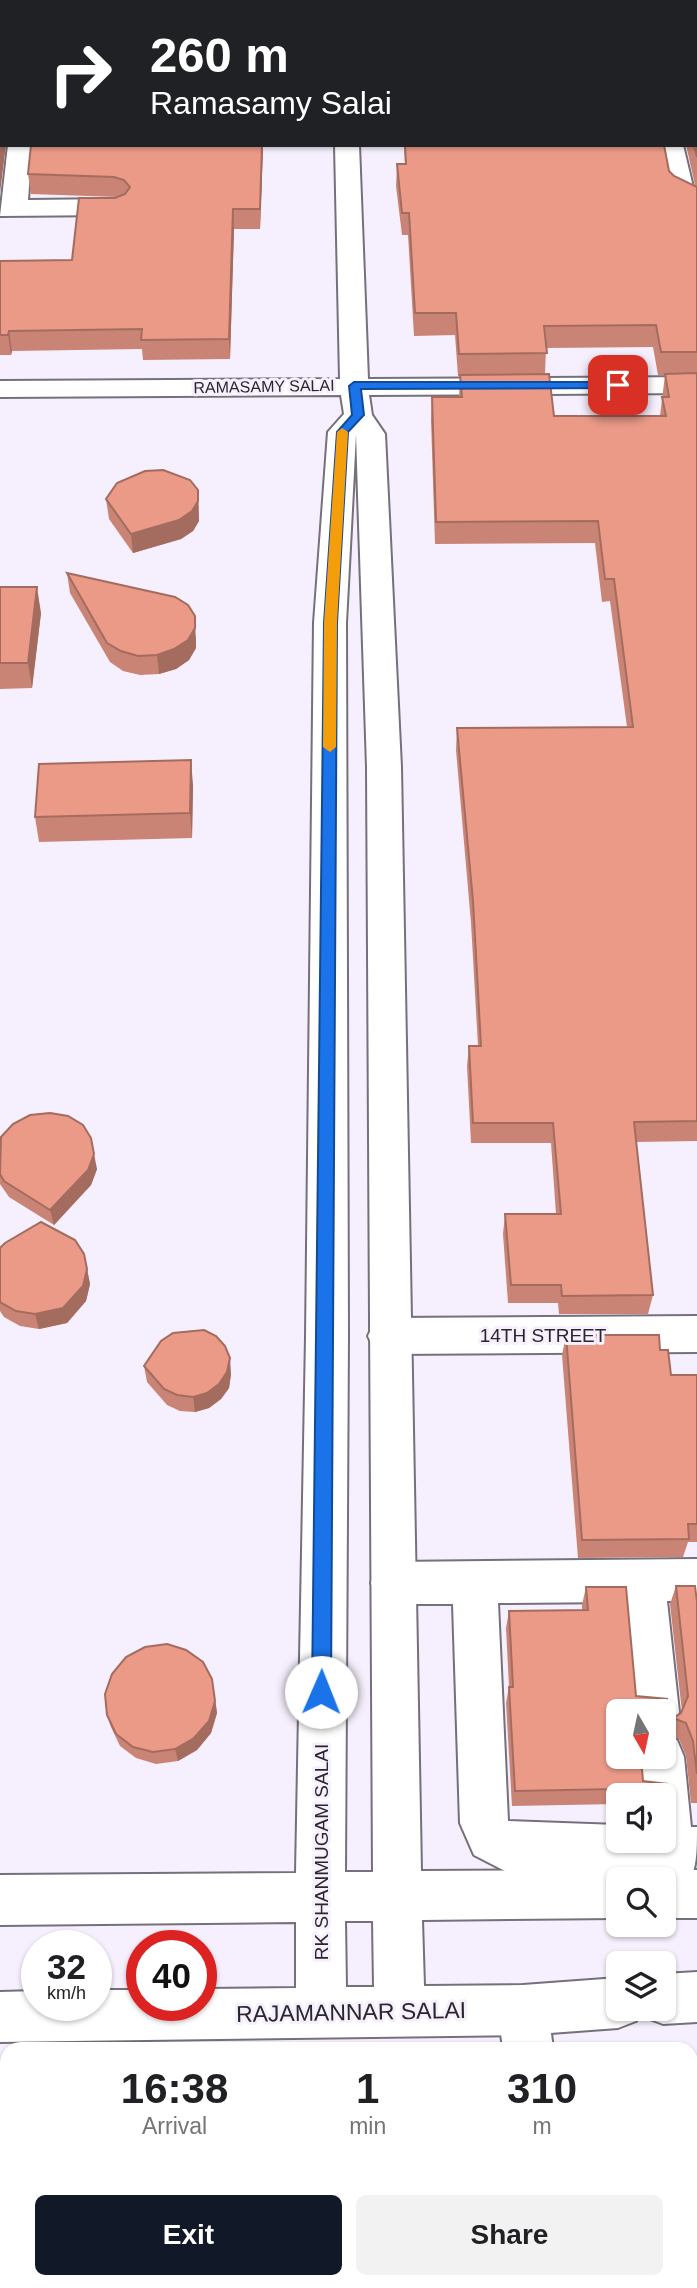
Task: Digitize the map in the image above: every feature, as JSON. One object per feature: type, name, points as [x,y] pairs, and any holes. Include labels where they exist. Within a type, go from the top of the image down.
[{"type":"street","points":[[20,147],[7,208],[116,207]]},
{"type":"street","points":[[347,147],[356,400],[371,434],[384,767],[399,2011]]},
{"type":"street","points":[[671,147],[681,191],[697,200]]},
{"type":"street","name":"RAMASAMY SALAI","points":[[0,389],[356,400],[697,385]]},
{"type":"street","name":"RK SHANMUGAM SALAI","points":[[321,2012],[330,623],[342,432],[356,400]]},
{"type":"street","points":[[329,896],[385,898]]},
{"type":"street","name":"14TH STREET","points":[[389,1336],[697,1334]]},
{"type":"street","points":[[393,1583],[697,1580]]},
{"type":"street","points":[[643,1581],[655,1699]]},
{"type":"street","points":[[475,1582],[484,1823],[491,1838],[505,1847],[680,1877],[662,1769]]},
{"type":"street","points":[[0,1900],[606,1894]]},
{"type":"street","points":[[676,1998],[697,1997]]},
{"type":"street","name":"RAJAMANNAR SALAI","points":[[0,2017],[399,2011],[525,2030],[606,2006]]},
{"type":"building","points":[[31,147],[262,147],[260,209],[233,209],[229,339],[141,340],[142,329],[9,331],[8,335],[0,335],[0,261],[72,260],[79,198],[115,198],[125,194],[130,187],[124,180],[114,177],[28,174]]},
{"type":"building","points":[[405,147],[664,147],[669,171],[697,187],[697,352],[661,352],[656,325],[544,326],[547,353],[459,354],[456,313],[415,313],[409,213],[402,213],[397,164],[406,164]]},
{"type":"building","points":[[697,373],[697,1121],[634,1122],[653,1295],[562,1296],[561,1285],[511,1285],[505,1214],[561,1214],[553,1123],[473,1123],[469,1046],[481,1046],[473,901],[457,728],[633,727],[614,579],[605,579],[598,521],[436,522],[432,397],[462,397],[460,375],[549,374],[554,416],[666,416],[662,397],[669,397],[665,374]]},
{"type":"building","points":[[163,470],[190,480],[198,490],[198,501],[192,511],[179,520],[131,534],[106,499],[117,483],[145,471]]},
{"type":"building","points":[[67,573],[175,597],[188,605],[195,616],[195,628],[188,640],[157,655],[138,656],[121,651],[107,643]]},
{"type":"building","points":[[0,587],[37,587],[28,663],[0,663]]},
{"type":"building","points":[[191,760],[190,813],[35,817],[39,764]]},
{"type":"building","points":[[50,1113],[68,1116],[83,1125],[91,1138],[94,1154],[88,1170],[50,1210],[4,1181],[0,1174],[1,1137],[13,1124],[30,1115]]},
{"type":"building","points":[[41,1222],[75,1240],[84,1254],[87,1269],[83,1286],[63,1308],[35,1314],[16,1311],[0,1302],[0,1248]]},
{"type":"building","points":[[204,1330],[216,1336],[225,1346],[230,1358],[227,1372],[219,1384],[207,1393],[193,1397],[177,1395],[164,1389],[144,1366],[161,1341],[173,1333]]},
{"type":"building","points":[[566,1335],[659,1335],[660,1350],[668,1350],[671,1375],[697,1375],[697,1524],[688,1524],[689,1539],[582,1540]]},
{"type":"building","points":[[676,1586],[695,1586],[697,1602],[697,1774],[693,1741],[686,1723],[676,1719],[688,1696]]},
{"type":"building","points":[[586,1587],[626,1587],[636,1696],[667,1699],[606,1699],[606,1769],[642,1769],[643,1781],[659,1783],[606,1783],[606,1789],[515,1791],[509,1687],[513,1687],[509,1611],[588,1610]]},
{"type":"building","points":[[167,1644],[186,1650],[203,1662],[212,1679],[215,1701],[209,1721],[194,1738],[175,1749],[153,1752],[133,1747],[116,1734],[107,1715],[105,1694],[112,1674],[126,1657],[145,1647]]},
{"type":"slow traffic","points":[[330,747],[330,623],[342,432]]},
{"type":"route","points":[[321,1692],[327,1337],[330,623],[342,432],[358,415],[354,386],[618,385]]}]
